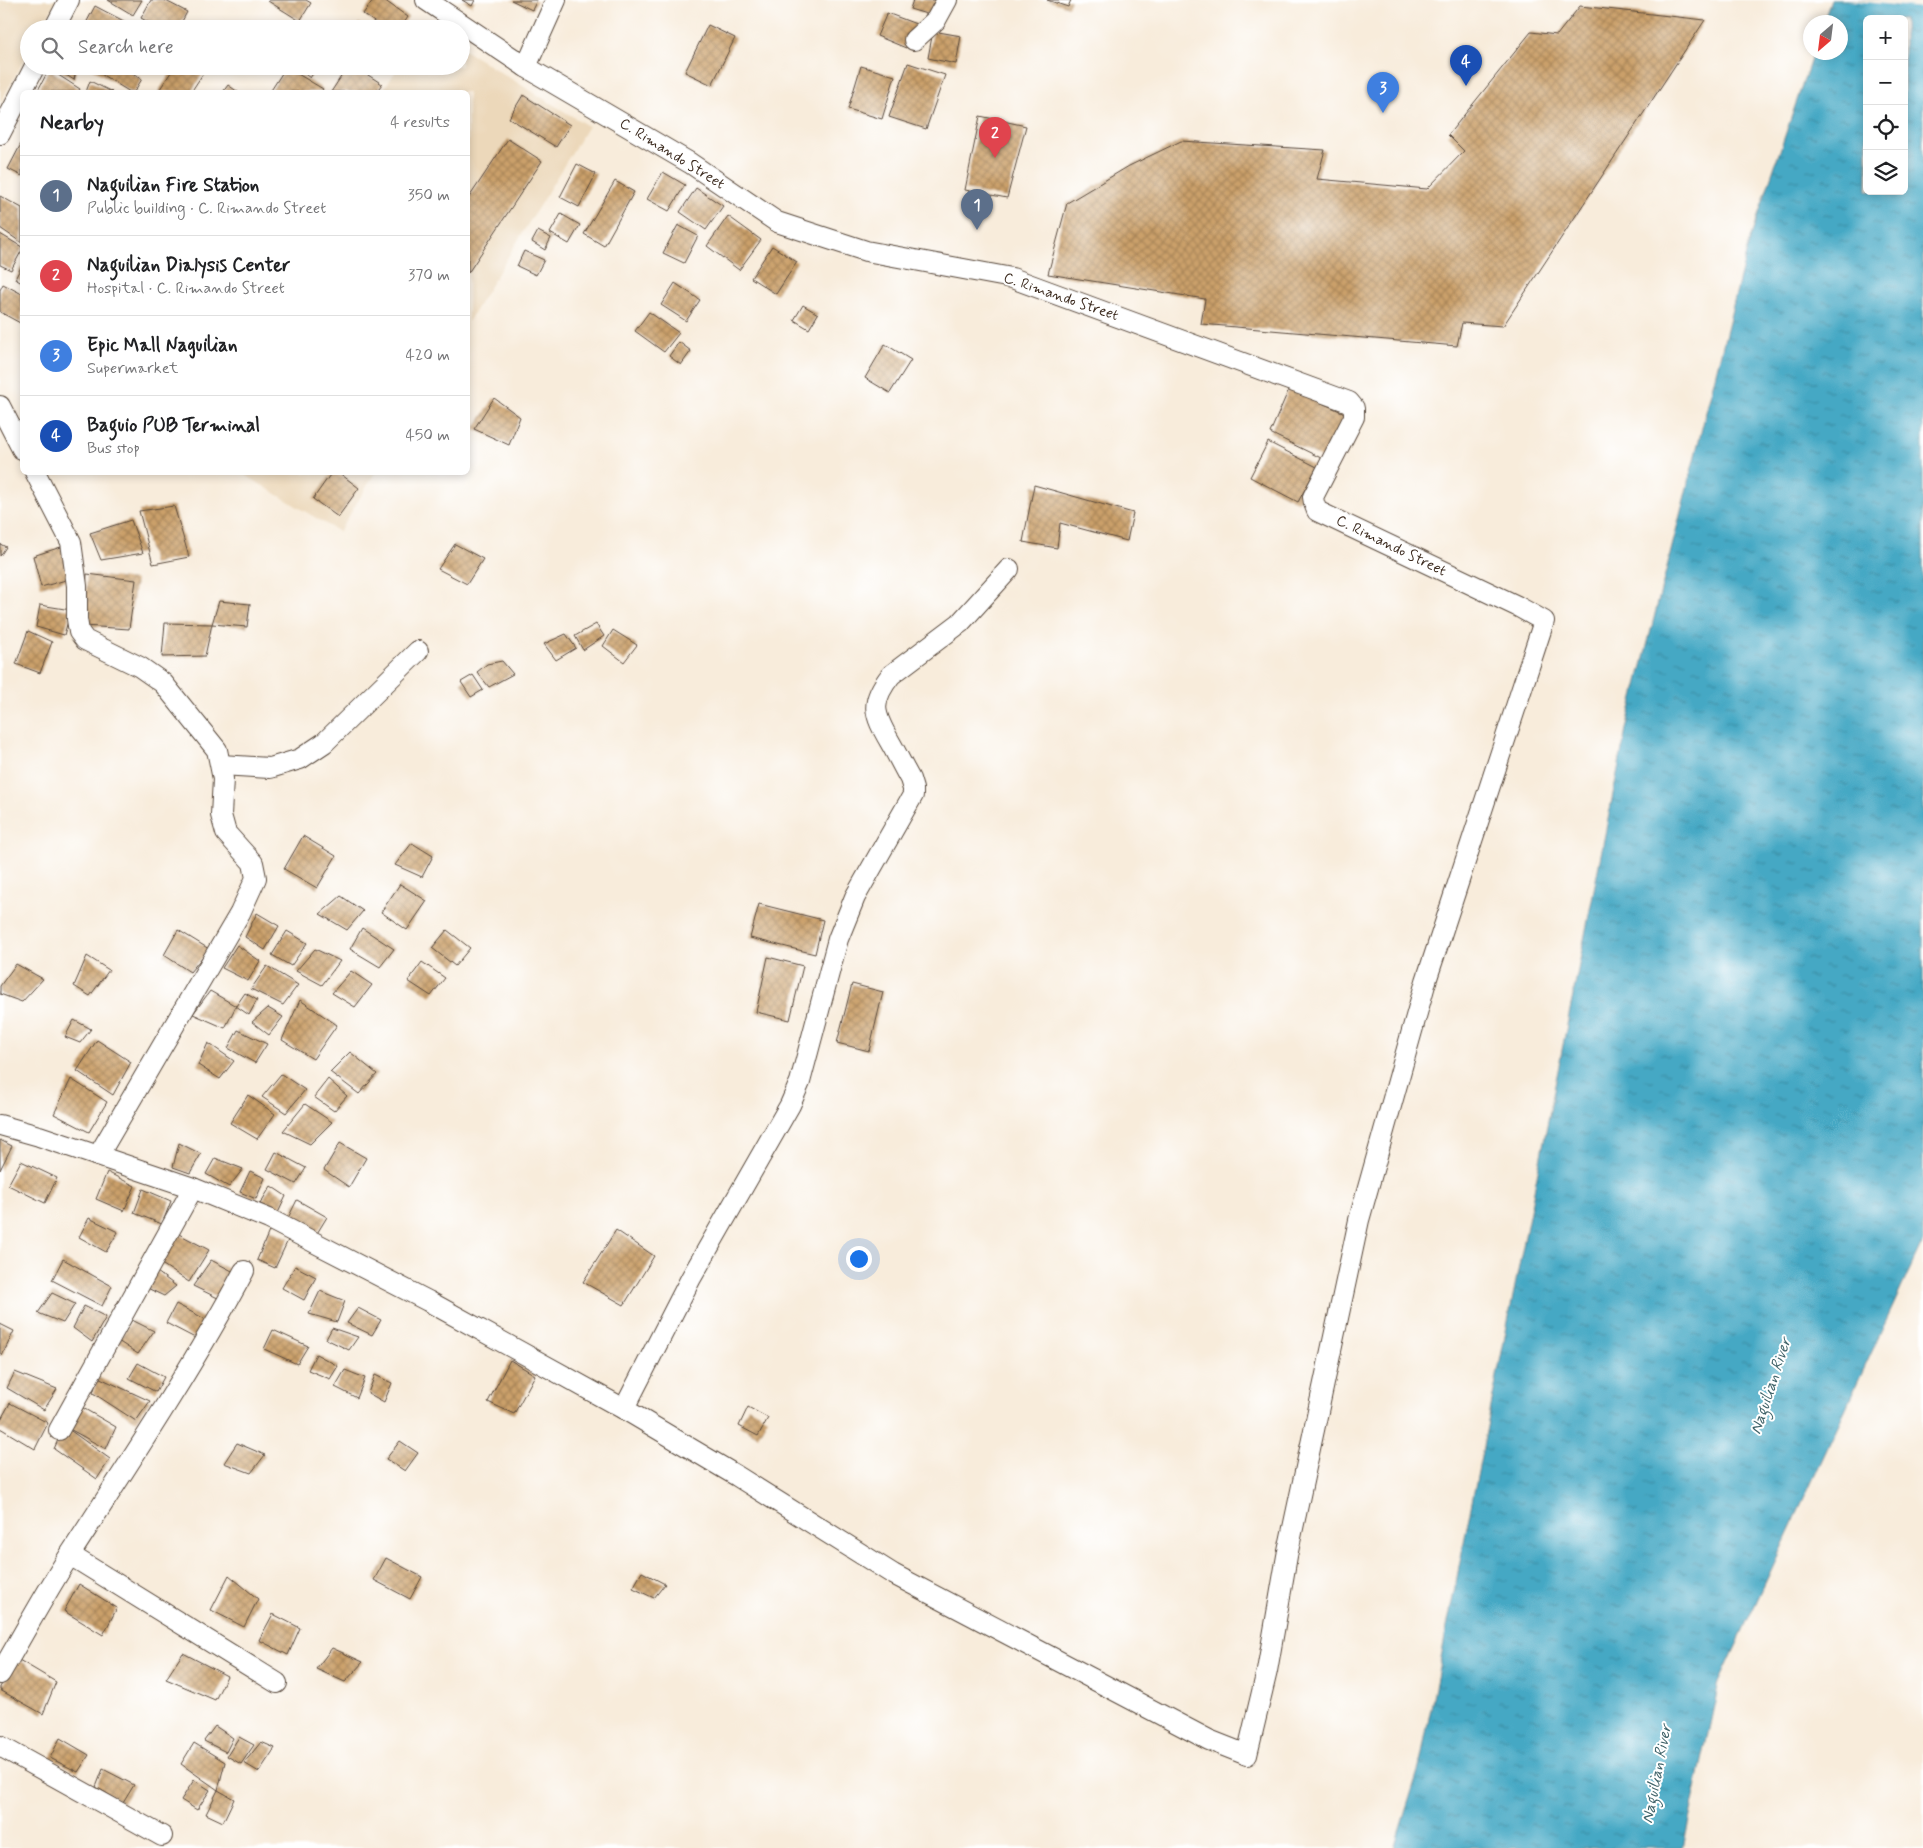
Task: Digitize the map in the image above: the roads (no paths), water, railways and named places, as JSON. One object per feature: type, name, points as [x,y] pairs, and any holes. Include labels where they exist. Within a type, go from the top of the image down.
[{"type":"street","points":[[59,20],[69,0]]},
{"type":"street","name":"C. Rimando Street","points":[[426,0],[456,20]]},
{"type":"street","points":[[526,67],[556,0]]},
{"type":"street","points":[[914,40],[936,20],[947,0]]},
{"type":"street","name":"C. Rimando Street","points":[[470,29],[526,67],[690,163],[778,222],[866,252],[1012,278],[1349,402],[1354,408],[1354,417],[1313,496],[1317,511],[1517,606],[1544,621],[1426,981],[1359,1220],[1288,1556],[1266,1672],[1247,1755],[1209,1740],[893,1574],[737,1476],[624,1409]]},
{"type":"street","points":[[23,90],[30,75]]},
{"type":"street","points":[[0,134],[20,95]]},
{"type":"street","points":[[0,406],[20,446]]},
{"type":"street","points":[[36,475],[70,542],[77,586],[79,632],[85,640],[140,667],[163,683],[217,750],[223,779],[221,815],[226,833],[253,863],[256,878],[240,913],[98,1156]]},
{"type":"street","points":[[0,1125],[39,1136],[193,1188],[298,1234],[428,1301],[624,1409],[691,1278],[790,1104],[800,1082],[838,939],[855,897],[912,795],[913,789],[910,779],[877,719],[876,705],[884,684],[892,675],[960,623],[1010,569]]},
{"type":"street","points":[[221,766],[270,768],[300,759],[324,743],[418,651]]},
{"type":"street","points":[[59,1430],[193,1188]]},
{"type":"street","points":[[0,1674],[70,1555],[167,1404],[244,1271]]},
{"type":"street","points":[[70,1555],[276,1683]]},
{"type":"street","points":[[0,1746],[162,1836]]},
{"type":"water","name":"Naguilian River","points":[[1831,0],[1923,0],[1923,1241],[1719,1683],[1683,1848],[1394,1848],[1419,1768],[1626,729],[1749,242],[1811,60],[1848,60],[1848,15],[1826,15]]},
{"type":"place","name":"Baguio PUB Terminal","points":[[1466,86]]},
{"type":"place","name":"Epic Mall Naguilian","points":[[1383,113]]},
{"type":"place","name":"Naguilian Dialysis Center","points":[[995,158]]},
{"type":"place","name":"Naguilian Fire Station","points":[[977,230]]}]
